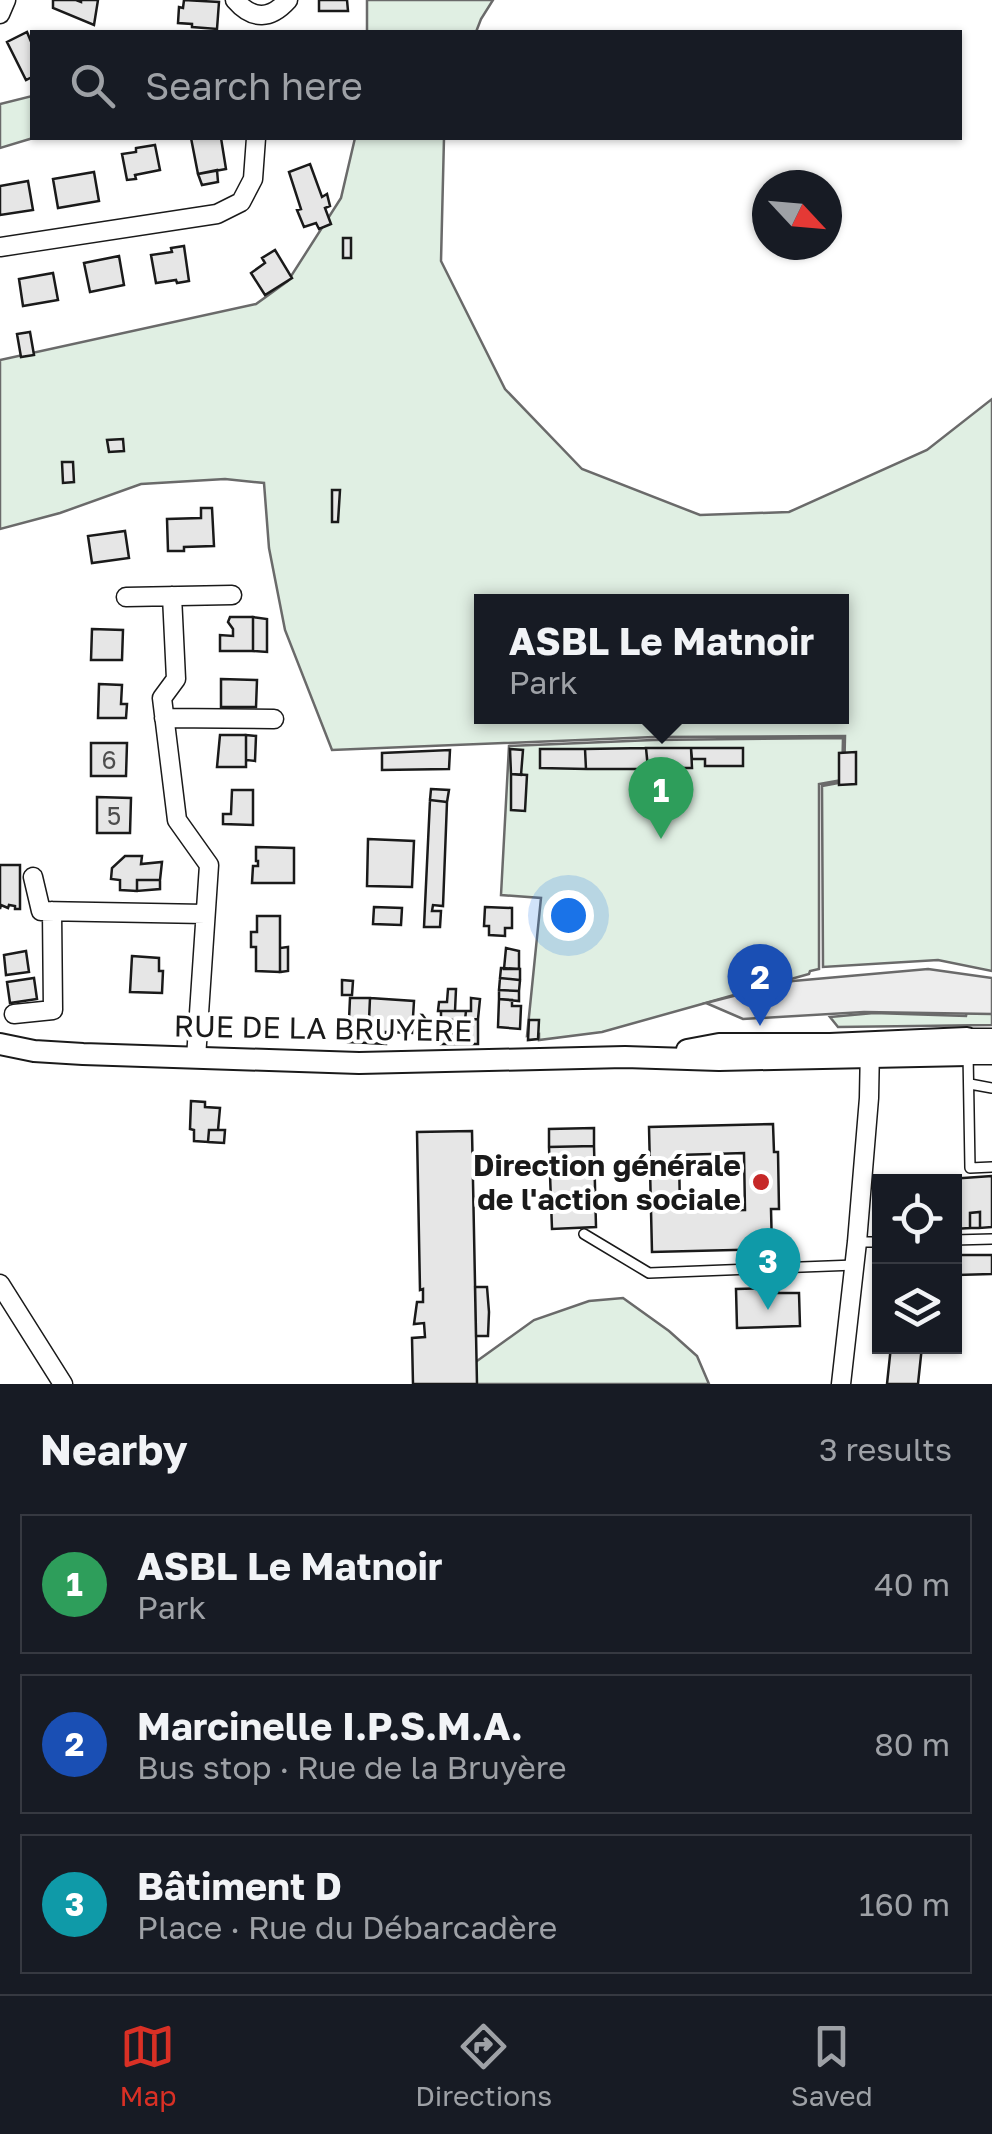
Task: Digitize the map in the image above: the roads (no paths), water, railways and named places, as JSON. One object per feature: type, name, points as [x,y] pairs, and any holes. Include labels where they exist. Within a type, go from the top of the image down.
[{"type":"street","points":[[0,14],[6,0]]},
{"type":"street","points":[[235,0],[264,24],[288,0]]},
{"type":"street","points":[[0,248],[216,214],[241,202],[253,179],[256,140]]},
{"type":"street","points":[[126,597],[232,595]]},
{"type":"street","points":[[172,596],[176,679],[162,698],[177,820],[209,865],[196,1058]]},
{"type":"street","points":[[164,718],[274,719]]},
{"type":"street","points":[[33,876],[42,910],[205,914]]},
{"type":"street","points":[[14,1014],[53,1010],[52,911]]},
{"type":"street","name":"RUE DE LA BRUYÈRE","points":[[0,1044],[83,1054],[359,1063],[646,1057],[719,1044],[870,1049],[968,1047],[992,1038]]},
{"type":"street","name":"RUE DE LA BRUYÈRE","points":[[968,1047],[992,1055]]},
{"type":"street","points":[[841,1384],[857,1242],[870,1049]]},
{"type":"street","points":[[0,1284],[63,1384]]},
{"type":"lane","points":[[968,1047],[970,1168],[992,1167]]},
{"type":"lane","points":[[970,1084],[992,1088]]},
{"type":"lane","points":[[584,1234],[649,1273],[855,1265]]},
{"type":"lane","points":[[962,1240],[992,1239]]},
{"type":"lane","points":[[857,1242],[872,1242]]},
{"type":"place","name":"ASBL Le Matnoir","points":[[661,839]]},
{"type":"place","name":"Marcinelle I.P.S.M.A.","points":[[760,1026]]},
{"type":"place","name":"Direction générale de l'action sociale","points":[[761,1182]]},
{"type":"place","name":"Bâtiment D","points":[[768,1310]]}]
